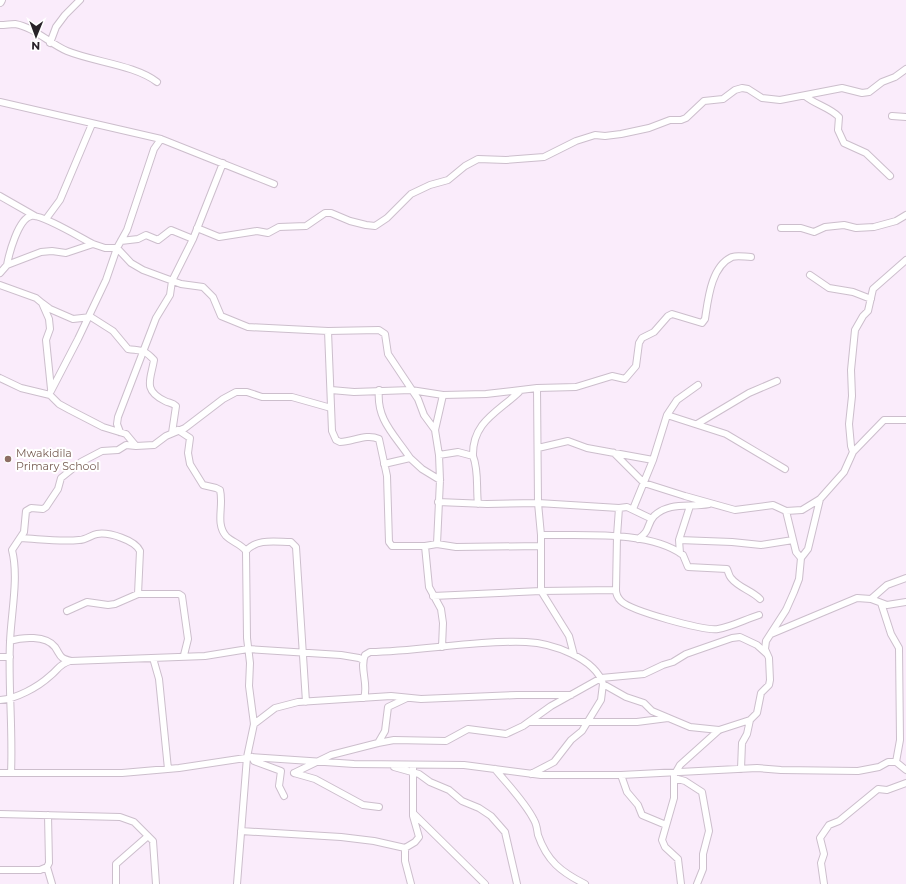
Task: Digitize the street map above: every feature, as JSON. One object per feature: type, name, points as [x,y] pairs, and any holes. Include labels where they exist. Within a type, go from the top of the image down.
[{"type":"street","points":[[50,42],[56,27],[65,15],[80,0]]},
{"type":"street","points":[[0,25],[16,24],[81,56],[146,74],[157,82]]},
{"type":"street","points":[[197,228],[219,236],[257,231],[268,234],[279,227],[306,226],[325,213],[331,213],[350,221],[376,226],[387,218],[411,194],[430,184],[448,180],[465,166],[478,159],[506,160],[544,156],[576,141],[595,135],[605,136],[621,134],[649,128],[670,120],[681,120],[686,118],[704,101],[723,99],[735,90],[742,88],[748,89],[762,98],[774,100],[806,96],[842,88],[862,94],[869,92],[882,82],[895,77],[906,69]]},
{"type":"street","points":[[806,96],[811,101],[832,110],[839,117],[840,122],[838,130],[844,143],[866,153],[890,176]]},
{"type":"street","points":[[0,102],[161,139],[274,184]]},
{"type":"street","points":[[892,116],[906,117]]},
{"type":"street","points":[[46,219],[60,200],[92,124]]},
{"type":"street","points":[[50,393],[106,280],[117,248],[138,199],[154,149],[161,139]]},
{"type":"street","points":[[120,432],[116,424],[143,350],[156,318],[170,294],[172,281],[193,239],[223,163]]},
{"type":"street","points":[[0,196],[37,217]]},
{"type":"street","points":[[781,228],[801,228],[814,232],[825,228],[844,225],[856,228],[874,227],[896,221],[906,215]]},
{"type":"street","points":[[0,273],[7,265],[12,247],[21,226],[26,219],[31,216],[46,219],[93,244],[105,248],[117,248],[131,263],[143,270],[187,286],[203,287],[213,297],[217,311],[221,316],[248,327],[328,331],[379,330],[385,334],[388,354],[418,399],[424,415],[435,430]]},
{"type":"street","points":[[121,241],[138,239],[146,236],[158,240],[171,230],[193,239]]},
{"type":"street","points":[[7,265],[41,252],[66,252],[93,244]]},
{"type":"street","points":[[331,390],[354,392],[411,390],[443,395],[519,392],[537,388],[576,387],[612,376],[625,379],[636,366],[639,343],[642,338],[654,332],[668,316],[672,314],[702,323],[705,319],[710,288],[722,265],[736,256],[751,258]]},
{"type":"street","points":[[853,452],[849,424],[852,396],[851,370],[855,330],[863,316],[868,311],[873,289],[906,260]]},
{"type":"street","points":[[810,275],[829,288],[853,292],[871,299]]},
{"type":"street","points":[[0,286],[36,298],[50,309],[73,319],[91,317],[113,331],[128,349],[143,350],[154,360],[149,378],[151,390],[164,400],[176,406],[175,432]]},
{"type":"street","points":[[42,303],[49,319],[50,329],[46,340],[50,393],[59,404],[70,410],[103,427],[126,434],[136,446]]},
{"type":"street","points":[[328,331],[332,431],[336,440],[340,442],[346,442],[362,437],[374,437],[379,440],[387,476],[389,542],[392,546],[425,546],[438,544],[456,547],[541,546]]},
{"type":"street","points":[[0,378],[21,388],[50,393]]},
{"type":"street","points":[[697,424],[749,393],[777,381]]},
{"type":"street","points":[[633,509],[653,460],[667,415],[677,400],[698,385]]},
{"type":"street","points":[[537,388],[538,503],[541,535],[541,591],[569,636],[574,654]]},
{"type":"street","points":[[379,390],[380,412],[387,427],[398,439],[410,458],[422,470],[440,480]]},
{"type":"street","points":[[10,773],[12,743],[10,641],[14,560],[12,550],[24,532],[26,511],[31,508],[43,509],[46,507],[58,489],[61,478],[70,469],[102,451],[118,450],[126,445],[154,445],[188,426],[223,399],[236,392],[247,392],[262,398],[292,397],[331,408]]},
{"type":"street","points":[[478,504],[476,486],[477,465],[473,456],[472,444],[482,424],[519,392]]},
{"type":"street","points":[[438,544],[438,502],[440,480],[439,455],[435,430],[443,395]]},
{"type":"street","points":[[667,415],[726,434],[785,469]]},
{"type":"street","points":[[614,453],[644,483],[735,510],[773,505],[786,511],[802,510],[820,499],[844,472],[853,452],[884,420],[906,420]]},
{"type":"street","points":[[175,432],[190,438],[188,453],[190,464],[203,485],[220,490],[222,501],[220,524],[223,531],[228,538],[242,545],[246,551],[248,649],[250,663],[249,686],[254,724],[241,831],[237,884]]},
{"type":"street","points":[[538,448],[568,441],[587,448],[653,460]]},
{"type":"street","points":[[439,455],[458,452],[473,456]]},
{"type":"street","points":[[384,464],[410,458]]},
{"type":"street","points":[[684,884],[681,884],[678,859],[665,847],[662,840],[671,813],[674,798],[674,774],[680,765],[719,730],[750,720],[757,713],[760,693],[769,685],[770,680],[765,649],[766,641],[772,634],[786,610],[799,579],[801,558],[808,549],[820,499]]},
{"type":"street","points":[[438,502],[478,504],[538,503],[619,508],[627,507],[652,519]]},
{"type":"street","points":[[638,539],[647,533],[652,519],[665,508],[678,505],[690,506],[710,503]]},
{"type":"street","points":[[680,553],[679,540],[690,506]]},
{"type":"street","points":[[619,508],[616,595],[622,602],[633,607],[694,626],[717,629],[759,614]]},
{"type":"street","points":[[786,511],[796,552],[801,558]]},
{"type":"street","points":[[21,538],[81,540],[96,534],[102,534],[132,541],[137,545],[140,551],[138,594]]},
{"type":"street","points":[[541,535],[617,536],[667,546],[683,555],[688,567],[727,569],[730,577],[737,584],[755,593],[760,599]]},
{"type":"street","points":[[679,540],[732,542],[761,545],[793,540]]},
{"type":"street","points":[[246,551],[252,545],[262,542],[291,542],[296,547],[306,702]]},
{"type":"street","points":[[425,546],[427,551],[427,576],[433,596],[440,609],[443,623],[442,647]]},
{"type":"street","points":[[872,598],[887,585],[906,578]]},
{"type":"street","points":[[433,596],[541,591],[616,590]]},
{"type":"street","points":[[67,611],[87,602],[108,605],[115,604],[138,594],[171,593],[182,596],[188,639],[184,655]]},
{"type":"street","points":[[772,634],[857,598],[872,598],[887,605],[906,602]]},
{"type":"street","points":[[881,603],[891,634],[899,648],[900,740],[896,762]]},
{"type":"street","points":[[379,807],[363,805],[315,779],[294,773],[331,755],[394,740],[446,740],[468,729],[506,734],[530,722],[551,706],[602,681],[644,674],[672,662],[686,654],[732,638],[740,637],[756,645],[767,654]]},
{"type":"street","points":[[10,641],[20,638],[42,639],[55,648],[63,659],[71,661]]},
{"type":"street","points":[[364,698],[367,690],[362,660],[365,654],[370,652],[527,642],[554,647],[574,654],[593,668],[602,681],[626,697],[644,703],[652,711],[693,728],[709,728],[719,730]]},
{"type":"street","points":[[0,700],[10,700],[42,683],[52,675],[57,667],[63,663],[71,661],[153,658],[184,655],[205,656],[248,649],[341,655],[359,658],[362,660]]},
{"type":"street","points":[[0,657],[10,657]]},
{"type":"street","points":[[153,658],[159,679],[168,769]]},
{"type":"street","points":[[532,774],[554,762],[571,740],[582,731],[601,700],[602,681]]},
{"type":"street","points":[[254,724],[275,708],[306,702],[391,696],[421,699],[517,695],[572,695]]},
{"type":"street","points":[[378,743],[385,731],[388,707],[407,698]]},
{"type":"street","points":[[530,722],[637,722],[670,718]]},
{"type":"street","points":[[741,769],[742,743],[747,734],[750,720]]},
{"type":"street","points":[[0,774],[122,774],[250,757],[382,764],[464,765],[532,774],[674,774],[757,768],[781,770],[858,771],[879,767],[888,762],[896,762],[906,770]]},
{"type":"street","points":[[250,757],[254,761],[281,771],[279,786],[284,796]]},
{"type":"street","points":[[382,764],[419,774],[430,782],[449,790],[462,801],[479,808],[491,816],[504,832],[516,884]]},
{"type":"street","points":[[241,831],[340,837],[374,841],[405,848],[415,842],[419,837],[414,814],[413,765]]},
{"type":"street","points":[[495,769],[535,821],[538,834],[547,857],[557,867],[585,884]]},
{"type":"street","points":[[621,774],[627,792],[638,805],[642,815],[666,825]]},
{"type":"street","points":[[674,774],[702,792],[709,831],[703,854],[703,869],[697,884]]},
{"type":"street","points":[[824,884],[821,863],[824,854],[820,838],[826,828],[839,820],[878,789],[887,790],[906,783]]},
{"type":"street","points":[[0,814],[120,817],[134,822],[153,841],[156,884]]},
{"type":"street","points":[[48,814],[49,863],[47,867],[52,884]]},
{"type":"street","points":[[414,814],[484,884]]},
{"type":"street","points":[[116,884],[116,864],[148,836]]},
{"type":"street","points":[[405,848],[405,861],[411,884]]},
{"type":"street","points":[[0,870],[40,870],[47,867]]},
{"type":"place","name":"Mwakidila Primary School","points":[[8,459]]}]
